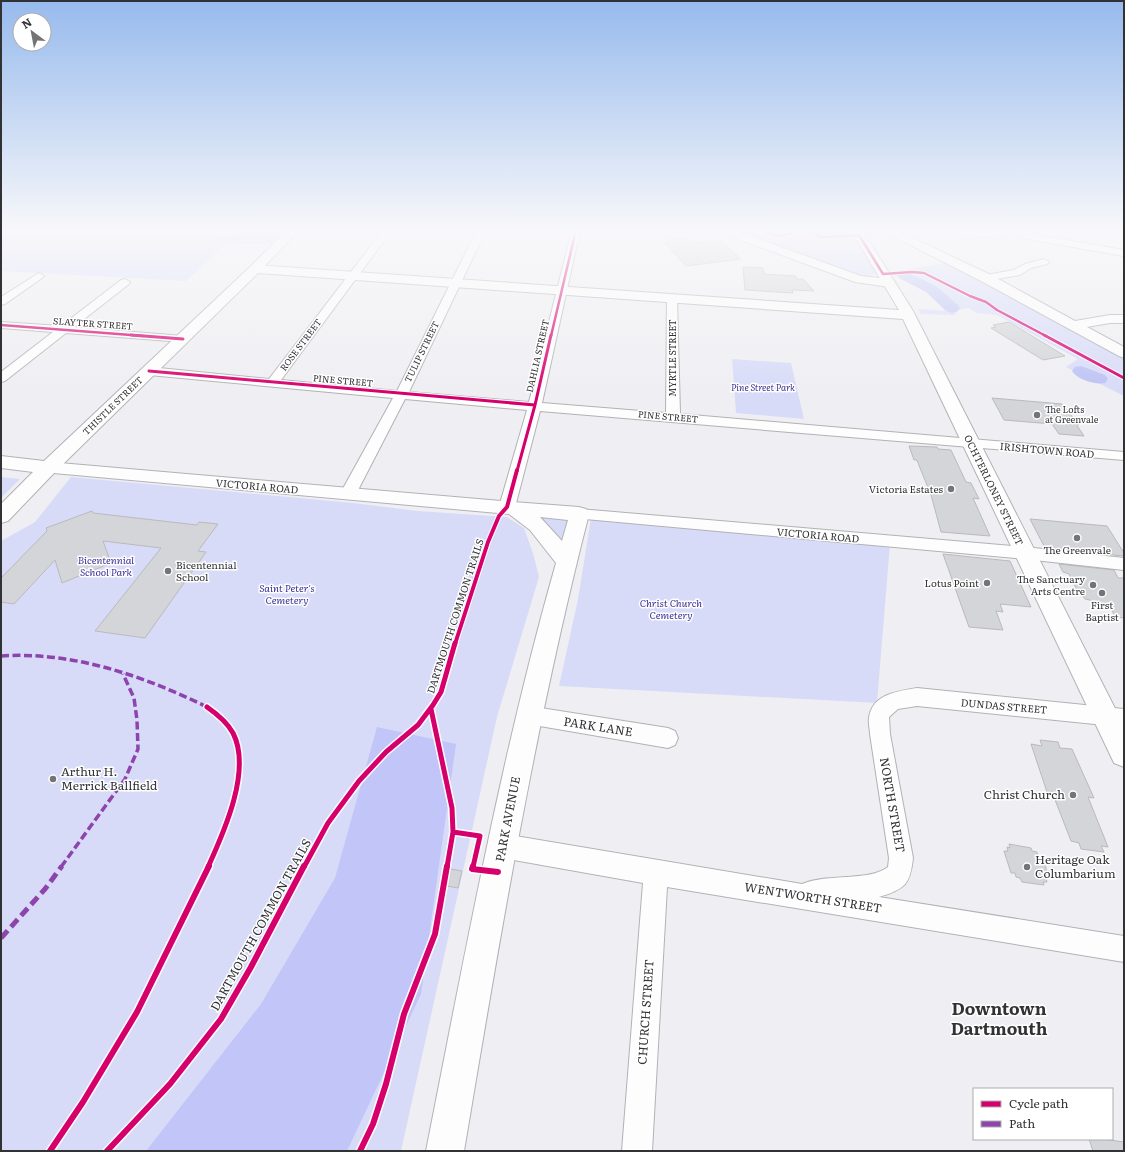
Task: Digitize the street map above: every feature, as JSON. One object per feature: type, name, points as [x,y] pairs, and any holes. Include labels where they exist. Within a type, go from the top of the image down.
[{"type":"main road","name":"THISTLE STREET","points":[[1,516],[48,468],[240,284]]},
{"type":"main road","points":[[468,284],[907,315]]},
{"type":"main road","name":"OCHTERLONEY STREET","points":[[889,284],[907,315],[1025,553],[1115,716],[1124,754]]},
{"type":"main road","points":[[997,284],[1124,353]]},
{"type":"main road","points":[[1074,325],[1110,319],[1124,319]]},
{"type":"main road","name":"VICTORIA ROAD","points":[[1,462],[48,468]]},
{"type":"street","points":[[1,302],[28,284]]},
{"type":"street","points":[[1,378],[123,284]]},
{"type":"street","name":"ROSE STREET","points":[[272,383],[348,284]]},
{"type":"street","name":"TULIP STREET","points":[[348,494],[401,395],[456,284]]},
{"type":"street","name":"DAHLIA STREET","points":[[510,508],[563,284]]},
{"type":"street","name":"MYRTLE STREET","points":[[672,298],[673,417]]},
{"type":"street","name":"SLAYTER STREET","points":[[1,325],[183,339]]},
{"type":"street","name":"PINE STREET","points":[[149,371],[401,395],[535,405],[971,443]]},
{"type":"street","name":"IRISHTOWN ROAD","points":[[971,443],[1124,456]]},
{"type":"street","name":"VICTORIA ROAD","points":[[48,468],[1025,553],[1124,564]]},
{"type":"street","name":"VICTORIA ROAD","points":[[510,508],[528,517],[547,534],[566,562]]},
{"type":"street","name":"PARK AVENUE","points":[[444,1151],[528,715],[579,514]]},
{"type":"street","name":"DUNDAS STREET","points":[[886,705],[896,699],[917,697],[1115,716]]},
{"type":"street","name":"NORTH STREET","points":[[798,896],[831,890],[874,887],[892,880],[899,874],[901,858],[880,734],[880,716],[886,705]]},
{"type":"street","name":"PARK LANE","points":[[528,715],[668,738]]},
{"type":"street","name":"WENTWORTH STREET","points":[[503,846],[656,873],[1124,949]]},
{"type":"street","name":"CHURCH STREET","points":[[637,1151],[656,873]]},
{"type":"green space","points":[[914,284],[984,284],[1124,359],[1124,396],[1066,367],[1078,359],[997,315],[977,313],[968,308],[957,310],[955,315],[921,314],[918,309],[950,311],[921,287]]},
{"type":"green space","name":"Pine Street Park","points":[[732,359],[791,363],[804,419],[736,413]]},
{"type":"green space","points":[[1,477],[20,479],[1,498]]},
{"type":"green space","points":[[71,477],[353,503],[418,511],[507,517],[524,528],[533,553],[539,577],[497,717],[401,1151],[1,1151],[1,541],[35,522]]},
{"type":"green space","points":[[531,513],[574,516],[565,548]]},
{"type":"green space","name":"Christ Church Cemetery","points":[[591,518],[890,544],[877,703],[559,686],[578,599]]},
{"type":"shaded area","points":[[377,727],[456,744],[421,994],[347,1151],[146,1151],[261,1004],[335,878]]},
{"type":"building","points":[[744,284],[807,284],[814,291],[792,290],[793,293],[745,290]]},
{"type":"building","points":[[1009,322],[1065,356],[1043,360],[991,328],[996,327],[993,325]]},
{"type":"building","name":"The Lofts at Greenvale","points":[[992,398],[1062,404],[1079,425],[1076,424],[1084,436],[1059,434],[1052,424],[1004,420]]},
{"type":"building","name":"Victoria Estates","points":[[909,446],[937,447],[938,449],[951,450],[966,482],[971,483],[979,499],[973,498],[990,536],[941,532],[931,495],[917,460],[914,460]]},
{"type":"building","name":"Bicentennial School","points":[[92,511],[93,513],[197,525],[199,522],[218,524],[198,551],[206,552],[145,638],[95,631],[161,548],[103,541],[111,563],[62,583],[55,560],[14,604],[1,602],[1,578],[47,531],[46,528]]},
{"type":"building","name":"The Greenvale","points":[[1030,519],[1107,526],[1124,553],[1124,556],[1045,548]]},
{"type":"building","name":"Lotus Point","points":[[943,554],[1010,561],[1031,607],[1000,604],[1003,612],[996,611],[1003,630],[969,627]]},
{"type":"building","name":"First Baptist","points":[[1059,564],[1114,570],[1118,578],[1124,578],[1124,618],[1115,617],[1110,606],[1093,604],[1090,600],[1085,599],[1078,592],[1069,574],[1063,572]]},
{"type":"building","name":"Christ Church","points":[[1040,740],[1058,742],[1060,748],[1072,749],[1094,798],[1088,797],[1108,847],[1101,846],[1104,852],[1081,849],[1079,843],[1071,841],[1052,792],[1047,792],[1031,744],[1042,746]]},
{"type":"building","name":"Heritage Oak Columbarium","points":[[1009,844],[1031,848],[1032,851],[1037,852],[1038,856],[1042,856],[1049,878],[1046,878],[1047,882],[1043,882],[1044,885],[1022,882],[1020,878],[1016,877],[1015,873],[1011,873],[1004,851],[1008,851],[1007,847],[1010,848]]},
{"type":"building","points":[[451,869],[462,871],[458,888],[447,886]]},
{"type":"building","points":[[1089,1140],[1124,1142],[1124,1151],[1093,1151]]},
{"type":"waterway","points":[[921,284],[931,289],[952,308]]},
{"type":"waterway","points":[[1081,371],[1099,379]]},
{"type":"marked path","points":[[1,656],[30,655],[56,657],[82,663],[147,682],[207,707]]},
{"type":"marked path","points":[[1,938],[45,889],[125,779],[138,749],[137,720],[134,698],[123,674]]},
{"type":"cycle path","name":"DARTMOUTH COMMON TRAILS","points":[[107,1151],[170,1084],[221,1019],[251,967],[287,897],[328,823],[359,781],[386,752],[418,725],[441,692],[488,542],[499,516],[507,507],[535,405],[563,284]]},
{"type":"cycle path","points":[[946,284],[986,302],[997,310],[1124,378]]},
{"type":"cycle path","points":[[1,325],[183,339]]},
{"type":"cycle path","points":[[149,371],[535,405]]},
{"type":"cycle path","points":[[50,1151],[83,1102],[141,1006],[221,839],[234,798],[238,778],[239,758],[234,734],[226,722],[207,707]]},
{"type":"cycle path","points":[[431,709],[452,808],[453,832],[480,836],[472,869],[498,872]]},
{"type":"cycle path","points":[[360,1151],[373,1124],[386,1084],[404,1014],[435,934],[453,832]]},
{"type":"place","name":"The Lofts at Greenvale","points":[[1037,415]]},
{"type":"place","name":"Victoria Estates","points":[[951,489]]},
{"type":"place","name":"The Greenvale","points":[[1077,538]]},
{"type":"place","name":"Bicentennial School","points":[[168,571]]},
{"type":"place","name":"Lotus Point","points":[[987,583]]},
{"type":"place","name":"The Sanctuary Arts Centre","points":[[1093,585]]},
{"type":"place","name":"First Baptist","points":[[1102,593]]},
{"type":"place","name":"Arthur H. Merrick Ballfield","points":[[53,779]]},
{"type":"place","name":"Christ Church","points":[[1073,795]]},
{"type":"place","name":"Heritage Oak Columbarium","points":[[1027,867]]},
{"type":"district","name":"Downtown Dartmouth","points":[[999,1019]]},
{"type":"park label","name":"Bicentennial School Park","points":[[106,566]]},
{"type":"park label","name":"Saint Peter's Cemetery","points":[[287,594]]}]
